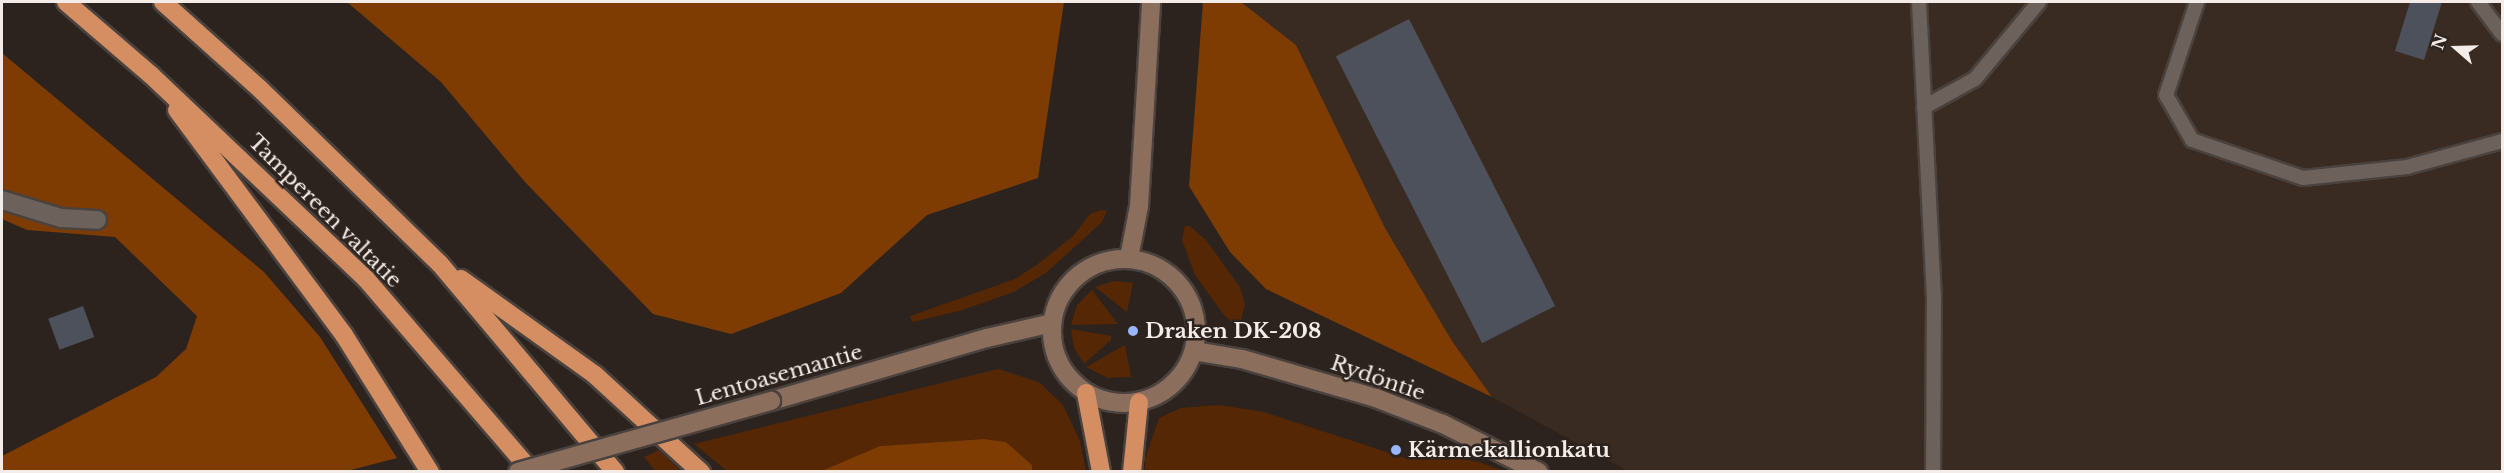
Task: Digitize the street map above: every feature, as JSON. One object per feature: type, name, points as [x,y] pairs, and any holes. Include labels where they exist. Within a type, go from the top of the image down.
[{"type":"highway","name":"Tampereen valtatie","points":[[66,2],[151,75],[366,279],[532,471]]},
{"type":"highway","name":"Tampereen valtatie","points":[[163,2],[260,89],[440,264],[615,471]]},
{"type":"highway","points":[[151,75],[345,335],[430,471]]},
{"type":"highway","points":[[440,264],[595,375],[701,471]]},
{"type":"highway","points":[[1086,393],[1101,471]]},
{"type":"highway","points":[[1131,471],[1139,402]]},
{"type":"main road","points":[[1129,258],[1139,206],[1151,2]]},
{"type":"main road","points":[[1129,258],[1148,262],[1181,285],[1196,319],[1194,351],[1185,372],[1169,388],[1139,402],[1124,404],[1086,393],[1062,369],[1053,347],[1052,323],[1068,285],[1084,270],[1106,260],[1129,258]]},
{"type":"main road","name":"Lentoasemantie","points":[[518,471],[987,338],[1052,323]]},
{"type":"main road","name":"Rydöntie","points":[[1194,351],[1242,359],[1376,398],[1443,424],[1539,471]]},
{"type":"street","points":[[2,200],[61,218],[97,220]]},
{"type":"lane","points":[[1919,2],[1934,295],[1933,471]]},
{"type":"lane","points":[[1924,107],[1975,79],[2039,2]]},
{"type":"lane","points":[[2198,2],[2166,95],[2192,140],[2303,178],[2407,168],[2502,141]]},
{"type":"lane","points":[[2478,2],[2502,34]]},
{"type":"shaded area","points":[[347,2],[1064,2],[1038,178],[927,215],[841,293],[731,334],[653,314],[525,182],[441,82]]},
{"type":"shaded area","points":[[1203,2],[1241,2],[1296,45],[1385,228],[1452,341],[1492,397],[1266,289],[1230,252],[1189,186]]},
{"type":"shaded area","points":[[1241,2],[2502,2],[2502,471],[1628,471],[1492,397],[1452,341],[1385,228],[1296,45]]},
{"type":"shaded area","points":[[2,53],[264,272],[320,337],[397,458],[343,472],[2,471],[2,456],[156,377],[186,349],[197,316],[115,237],[27,230],[2,219]]},
{"type":"shaded area","points":[[1101,210],[1107,211],[1102,222],[1046,273],[1014,292],[959,311],[912,322],[910,316],[1015,279],[1073,236],[1090,214]]},
{"type":"shaded area","points":[[1185,226],[1190,226],[1206,240],[1240,287],[1245,304],[1239,329],[1224,315],[1195,275],[1182,240]]},
{"type":"shaded area","points":[[1114,281],[1133,283],[1127,312],[1095,287]]},
{"type":"shaded area","points":[[1092,290],[1118,324],[1071,325],[1077,305]]},
{"type":"shaded area","points":[[1071,329],[1111,336],[1111,340],[1084,364],[1074,348]]},
{"type":"shaded area","points":[[1125,345],[1131,377],[1108,378],[1086,367]]},
{"type":"shaded area","points":[[998,369],[1039,382],[1063,405],[1080,441],[1086,471],[1032,471],[1032,465],[1006,442],[984,439],[880,446],[822,472],[727,471],[694,444]]},
{"type":"shaded area","points":[[1219,405],[1264,412],[1408,459],[1412,449],[1479,462],[1503,471],[1145,471],[1145,459],[1159,418],[1181,408]]},
{"type":"shaded area","points":[[984,439],[1006,442],[1032,465],[1032,471],[822,471],[880,446]]},
{"type":"shaded area","points":[[659,450],[681,471],[655,471],[644,457]]},
{"type":"building","points":[[2410,2],[2442,2],[2424,60],[2395,51]]},
{"type":"building","points":[[1409,19],[1555,306],[1482,343],[1336,56]]},
{"type":"building","points":[[83,306],[94,337],[60,350],[48,319]]},
{"type":"place","name":"Draken DK-208","points":[[1133,331]]},
{"type":"place","name":"Kärmekallionkatu","points":[[1396,450]]}]
